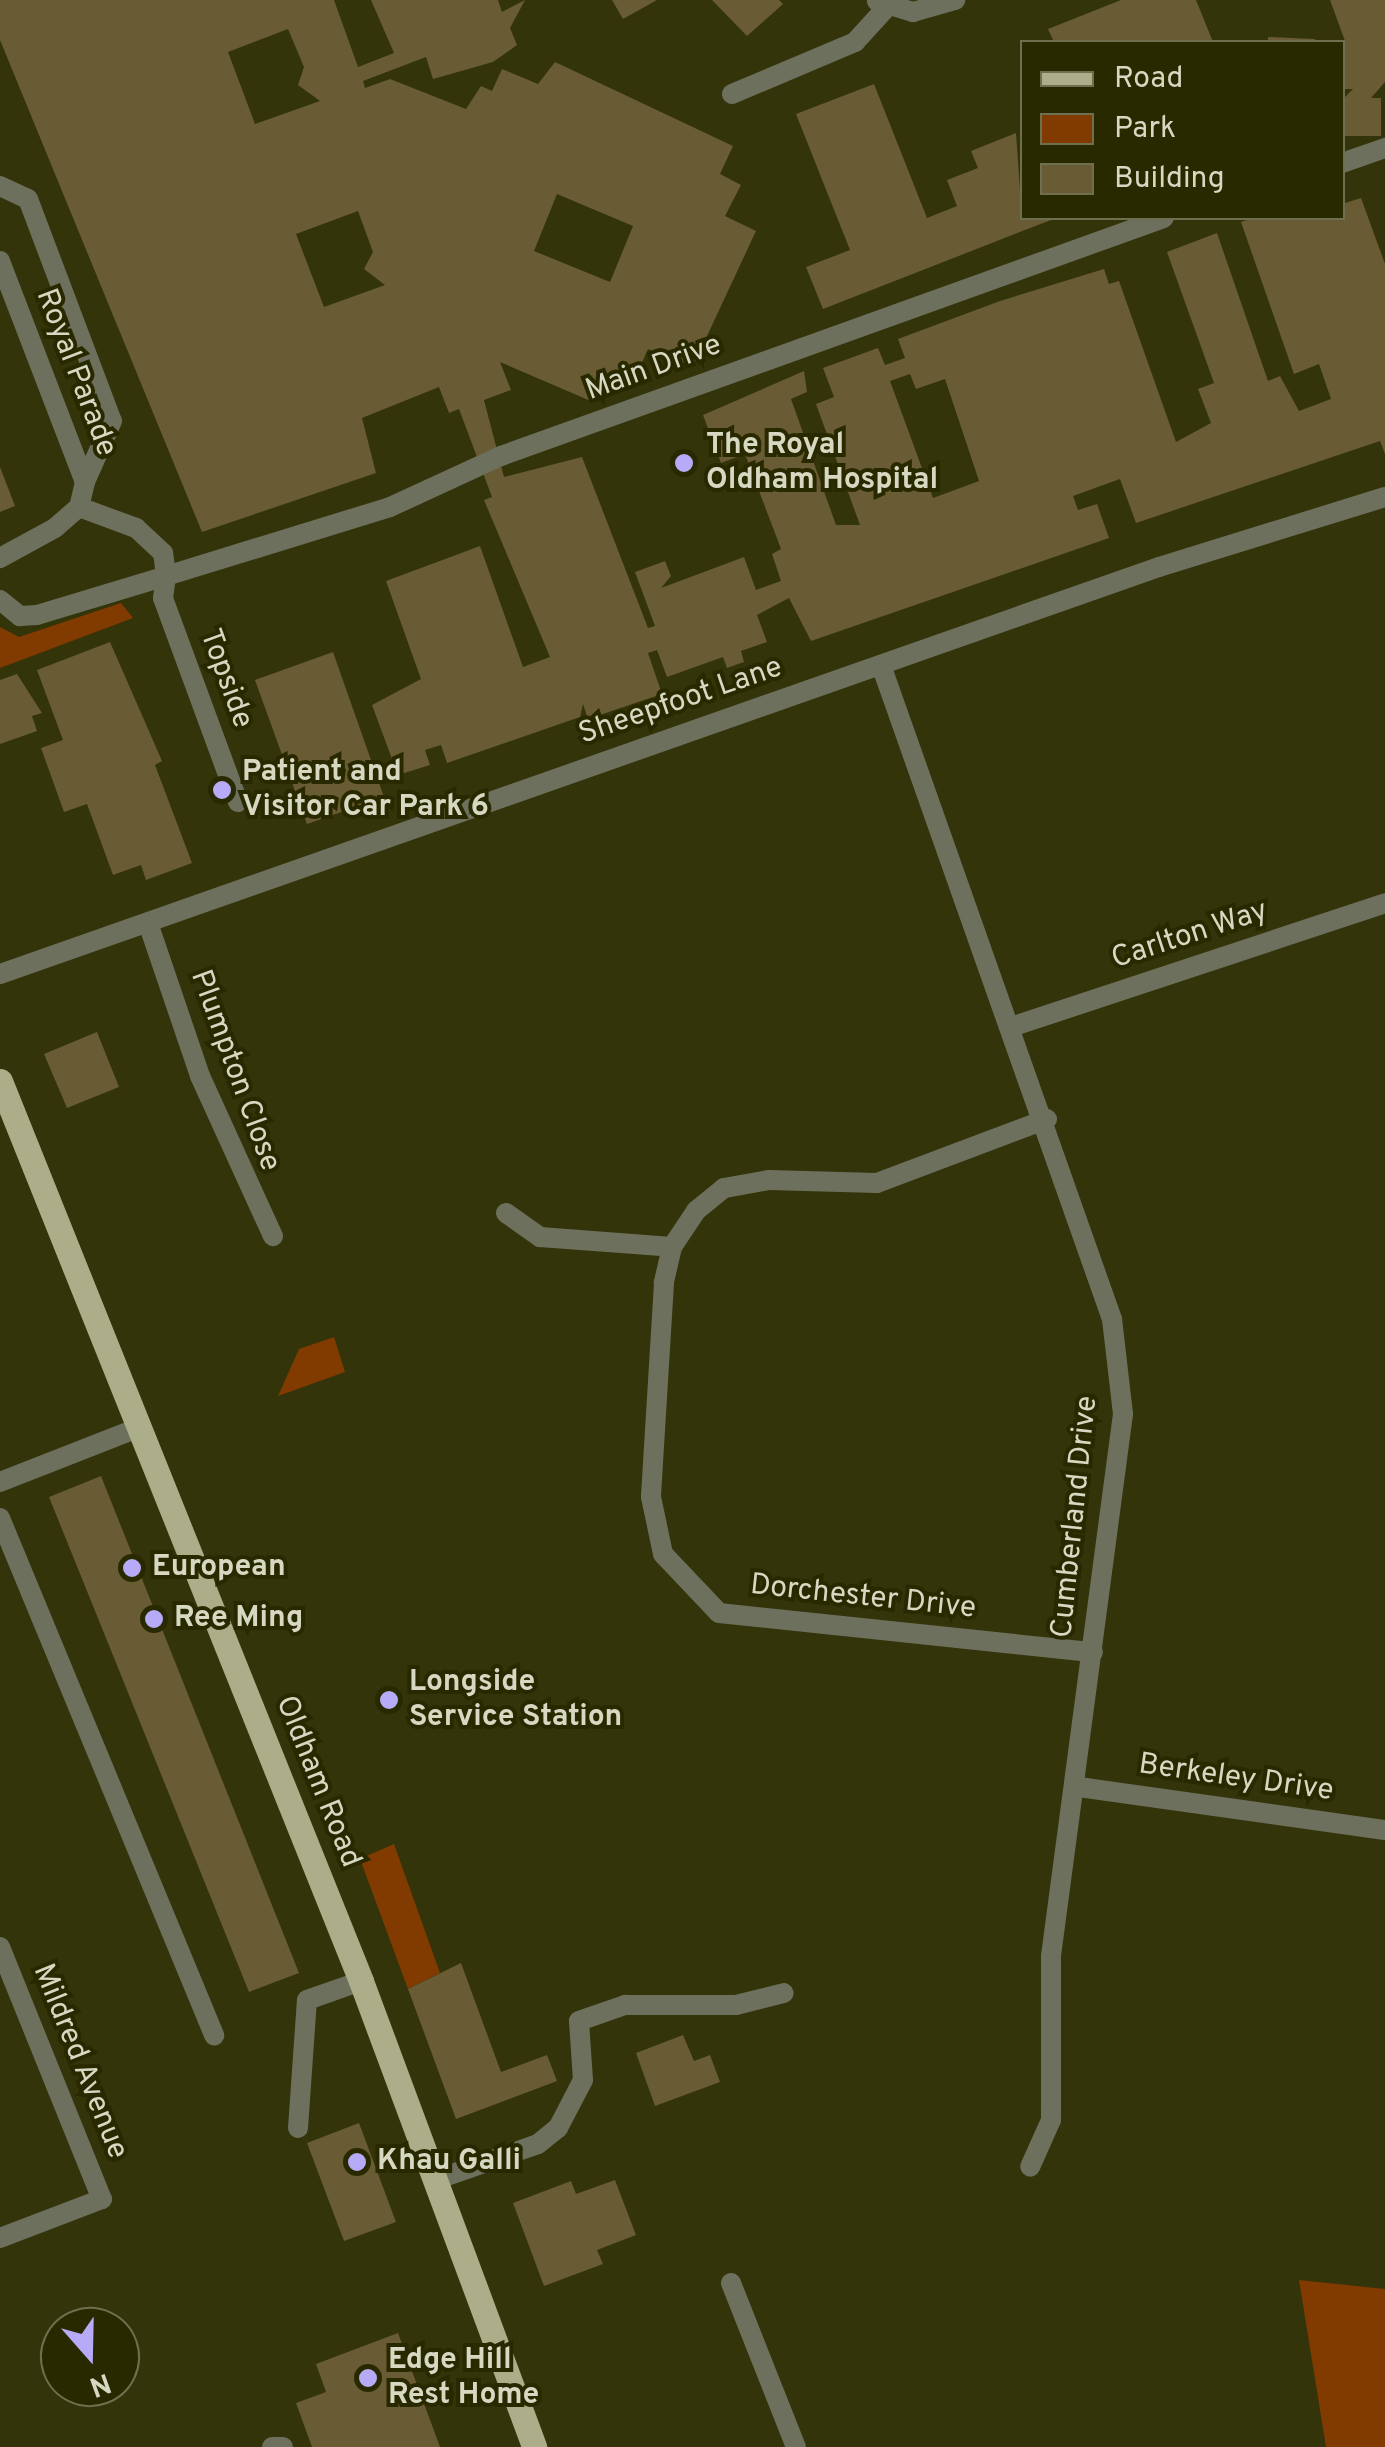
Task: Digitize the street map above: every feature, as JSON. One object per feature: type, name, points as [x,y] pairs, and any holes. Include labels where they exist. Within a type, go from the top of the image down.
[{"type":"main road","name":"Oldham Road","points":[[0,1083],[361,1981],[438,2179],[534,2447]]},
{"type":"street","points":[[732,94],[855,42],[880,4],[947,1]]},
{"type":"street","points":[[1345,162],[1385,148]]},
{"type":"street","points":[[0,186],[28,199],[112,421],[85,482]]},
{"type":"street","name":"Main Drive","points":[[0,600],[20,616],[37,615],[390,507],[501,456],[1158,220]]},
{"type":"street","name":"Royal Parade","points":[[0,261],[85,482],[79,507]]},
{"type":"street","name":"Sheepfoot Lane","points":[[0,974],[881,666],[1385,498]]},
{"type":"street","points":[[0,558],[79,507],[136,528],[163,552],[166,576]]},
{"type":"street","name":"Topside","points":[[166,576],[162,598],[238,802]]},
{"type":"street","name":"Cumberland Drive","points":[[881,666],[1047,1119],[1112,1318],[1123,1414],[1079,1787],[1051,1956],[1051,2120],[1030,2167]]},
{"type":"street","name":"Carlton Way","points":[[1014,1026],[1385,903]]},
{"type":"street","name":"Plumpton Close","points":[[148,923],[200,1076],[273,1236]]},
{"type":"street","points":[[506,1214],[540,1237],[672,1247],[724,1188],[876,1183],[1047,1119]]},
{"type":"street","name":"Dorchester Drive","points":[[672,1247],[650,1497],[663,1554],[689,1591],[719,1613],[1093,1652]]},
{"type":"street","points":[[0,1482],[140,1427]]},
{"type":"street","points":[[0,1518],[214,2035]]},
{"type":"street","name":"Berkeley Drive","points":[[1079,1787],[1385,1830]]},
{"type":"street","name":"Mildred Avenue","points":[[0,1947],[102,2199],[0,2238]]},
{"type":"street","points":[[298,2128],[307,2000],[361,1981]]},
{"type":"street","points":[[438,2179],[538,2144],[558,2128],[584,2080],[578,2021],[625,2004],[736,2005],[784,1993]]},
{"type":"street","points":[[732,2283],[796,2447]]},
{"type":"street","points":[[272,2447],[283,2447]]},
{"type":"green space","points":[[121,603],[133,618],[0,668],[0,627],[19,637]]},
{"type":"green space","points":[[334,1337],[345,1372],[278,1396],[299,1349]]},
{"type":"green space","points":[[394,1844],[440,1973],[408,1989],[360,1859]]},
{"type":"green space","points":[[1299,2280],[1385,2289],[1385,2447],[1326,2447]]},
{"type":"building","points":[[0,0],[334,0],[358,67],[394,53],[371,0],[498,0],[502,12],[525,0],[510,28],[517,45],[493,62],[433,79],[426,57],[363,81],[365,88],[390,79],[466,109],[481,86],[492,91],[502,69],[538,84],[555,62],[733,146],[720,174],[741,185],[725,216],[756,231],[693,366],[648,349],[631,387],[607,375],[593,402],[500,362],[511,390],[484,400],[504,477],[582,457],[648,628],[655,626],[635,572],[665,561],[671,576],[661,588],[744,557],[756,590],[781,581],[772,554],[781,549],[745,454],[721,463],[703,415],[804,371],[807,392],[791,399],[836,525],[860,525],[816,404],[834,397],[823,368],[878,348],[885,365],[905,358],[898,339],[1000,301],[1104,269],[1109,284],[1119,281],[1176,442],[1211,423],[1198,389],[1214,383],[1167,252],[1217,233],[1268,381],[1280,376],[1299,411],[1331,399],[1319,364],[1294,374],[1241,222],[1345,220],[1345,203],[1361,198],[1385,264],[1385,454],[1380,441],[1136,523],[1120,479],[1073,496],[1078,510],[1097,504],[1109,538],[811,641],[789,598],[757,615],[767,642],[741,651],[744,662],[727,668],[723,657],[667,677],[657,650],[648,653],[662,694],[588,719],[583,704],[580,717],[447,763],[441,745],[425,750],[430,765],[398,775],[372,705],[421,679],[386,581],[480,546],[523,667],[550,657],[484,500],[492,497],[459,409],[449,413],[439,387],[362,418],[376,473],[202,532],[0,40]],"holes":[[[288,29],[304,67],[298,85],[320,101],[255,124],[228,52]],[[557,194],[633,226],[610,282],[534,251]],[[358,211],[373,252],[364,269],[385,285],[324,307],[296,234]],[[910,374],[916,389],[945,379],[979,481],[933,498],[890,381]]]},
{"type":"building","points":[[612,0],[657,0],[623,19]]},
{"type":"building","points":[[712,0],[779,0],[783,4],[747,36]]},
{"type":"building","points":[[1121,0],[1196,0],[1212,40],[1053,40],[1048,29]]},
{"type":"building","points":[[1330,0],[1385,0],[1385,82],[1371,98],[1381,98],[1381,136],[1345,136],[1345,97],[1353,89],[1345,89],[1345,40]]},
{"type":"building","points":[[1268,37],[1315,39],[1315,40]]},
{"type":"building","points":[[874,84],[927,218],[957,206],[947,180],[978,168],[971,151],[1016,133],[1020,220],[1051,220],[823,309],[806,267],[850,250],[796,114]]},
{"type":"building","points":[[0,467],[15,506],[0,512]]},
{"type":"building","points":[[110,642],[162,761],[155,765],[192,863],[146,880],[141,865],[113,875],[87,804],[64,812],[41,748],[63,740],[37,670]]},
{"type":"building","points":[[333,652],[384,797],[307,824],[255,680]]},
{"type":"building","points":[[17,674],[42,713],[32,716],[37,731],[0,744],[0,680]]},
{"type":"building","points":[[97,1032],[119,1087],[67,1108],[44,1054]]},
{"type":"building","points":[[101,1476],[299,1973],[249,1992],[49,1497]]},
{"type":"building","points":[[461,1963],[501,2072],[547,2055],[557,2081],[456,2119],[408,1989]]},
{"type":"building","points":[[683,2035],[694,2061],[710,2055],[720,2082],[655,2106],[636,2053]]},
{"type":"building","points":[[359,2123],[396,2222],[344,2241],[307,2143]]},
{"type":"building","points":[[615,2180],[636,2235],[597,2250],[603,2264],[544,2286],[513,2203],[571,2181],[576,2194]]},
{"type":"building","name":"Edge Hill Rest Home","points":[[398,2333],[440,2447],[312,2447],[296,2403],[326,2392],[316,2364]]},
{"type":"place","name":"The Royal Oldham Hospital","points":[[684,463]]},
{"type":"place","name":"Patient and Visitor Car Park 6","points":[[222,790]]},
{"type":"place","name":"European","points":[[132,1568]]},
{"type":"place","name":"Ree Ming","points":[[154,1619]]},
{"type":"place","name":"Longside Service Station","points":[[389,1700]]},
{"type":"place","name":"Khau Galli","points":[[357,2162]]},
{"type":"place","name":"Edge Hill Rest Home","points":[[368,2378]]}]
